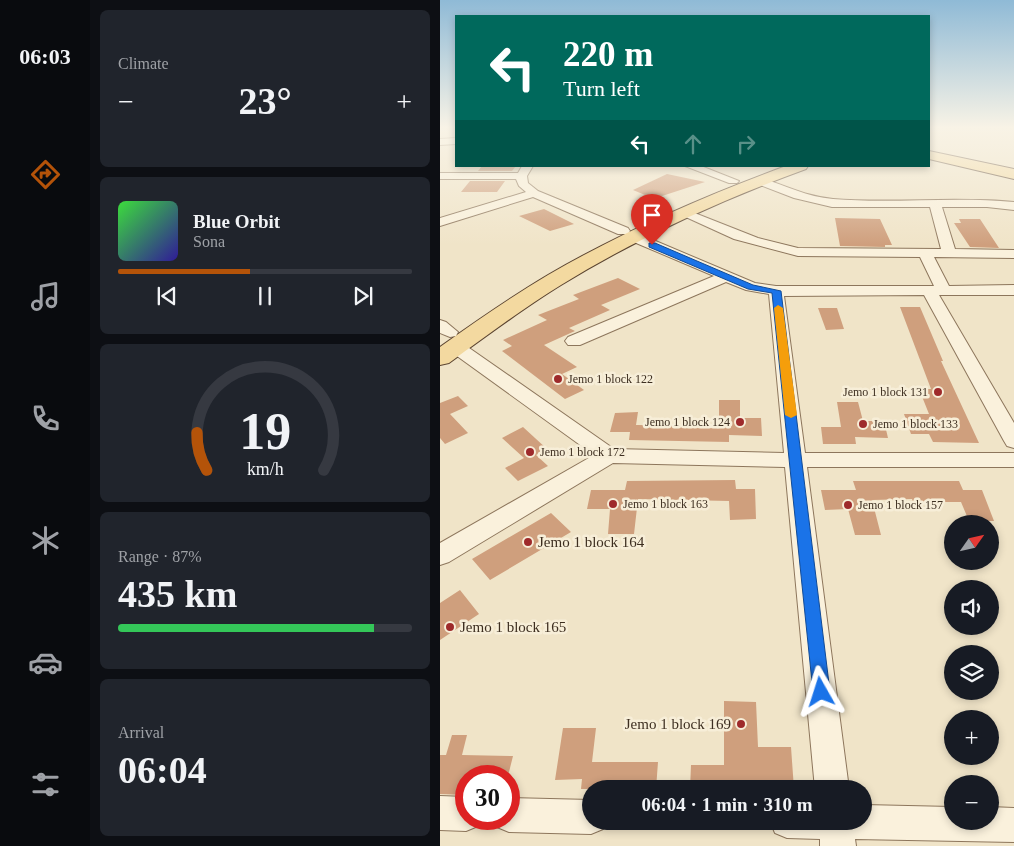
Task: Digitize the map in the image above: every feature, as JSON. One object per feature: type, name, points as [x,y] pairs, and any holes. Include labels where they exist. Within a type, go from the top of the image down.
[{"type":"main road","points":[[982,166],[1014,174]]},
{"type":"main road","points":[[445,340],[522,301],[628,234],[733,180],[772,167]]},
{"type":"main road","points":[[628,234],[798,167]]},
{"type":"street","points":[[693,167],[733,180]]},
{"type":"street","points":[[440,176],[524,171],[523,184],[534,193],[751,287],[776,291],[1014,290]]},
{"type":"street","points":[[759,181],[815,201],[839,203],[986,203],[1014,206]]},
{"type":"street","points":[[440,222],[534,193]]},
{"type":"street","points":[[935,203],[949,253]]},
{"type":"street","points":[[683,213],[736,236],[788,250],[1014,254]]},
{"type":"street","points":[[924,252],[936,289],[1014,441]]},
{"type":"street","points":[[574,341],[725,277]]},
{"type":"street","points":[[776,291],[831,780]]},
{"type":"street","points":[[445,340],[609,456]]},
{"type":"street","points":[[440,555],[609,456],[796,460],[1014,460]]},
{"type":"street","points":[[440,813],[455,814]]},
{"type":"street","points":[[520,815],[582,817]]},
{"type":"street","points":[[872,829],[1014,825]]},
{"type":"building","points":[[481,167],[515,167],[512,171],[478,171]]},
{"type":"building","points":[[667,174],[705,182],[662,196],[650,197],[633,190]]},
{"type":"building","points":[[470,181],[505,181],[497,192],[461,192]]},
{"type":"building","points":[[544,209],[574,224],[550,231],[519,216]]},
{"type":"building","points":[[835,218],[880,219],[892,245],[885,245],[885,247],[840,246]]},
{"type":"building","points":[[959,219],[980,219],[999,248],[970,247],[954,223],[961,223]]},
{"type":"building","points":[[618,278],[640,289],[601,305],[610,310],[569,328],[575,331],[544,345],[577,367],[562,374],[584,390],[565,399],[502,351],[512,346],[503,340],[547,320],[538,315],[579,299],[573,295]]},
{"type":"building","points":[[900,307],[920,307],[943,361],[941,361],[979,443],[933,442],[929,434],[911,434],[904,414],[929,414],[919,389],[931,389]]},
{"type":"building","points":[[818,308],[837,308],[844,329],[826,330]]},
{"type":"building","points":[[458,396],[468,406],[450,414],[468,433],[445,444],[440,438],[440,403]]},
{"type":"building","points":[[719,400],[740,400],[740,418],[761,418],[762,436],[729,435],[729,442],[629,440],[630,432],[610,432],[615,413],[638,412],[636,425],[719,426]]},
{"type":"building","name":"Jemo 1 block 133","points":[[837,402],[858,402],[863,421],[884,421],[888,438],[855,437],[856,444],[823,444],[821,427],[841,427]]},
{"type":"building","name":"Jemo 1 block 172","points":[[523,427],[547,449],[536,455],[548,466],[518,481],[505,468],[524,458],[502,438]]},
{"type":"building","points":[[735,480],[736,489],[755,489],[756,519],[730,520],[729,501],[638,499],[634,534],[608,534],[610,509],[587,509],[591,490],[625,490],[627,481]]},
{"type":"building","points":[[853,481],[959,481],[963,490],[982,490],[992,515],[966,515],[961,502],[913,502],[912,499],[872,500],[881,535],[855,535],[848,509],[825,510],[821,490],[856,490]]},
{"type":"building","name":"Jemo 1 block 164","points":[[551,513],[571,532],[490,580],[472,559]]},
{"type":"building","name":"Jemo 1 block 165","points":[[460,590],[479,614],[440,640],[440,603]]},
{"type":"building","name":"Jemo 1 block 169","points":[[724,701],[756,702],[758,747],[791,747],[793,780],[690,780],[691,765],[724,765]]},
{"type":"building","points":[[563,728],[596,728],[592,762],[658,762],[657,780],[582,780],[581,789],[582,779],[555,780]]},
{"type":"building","points":[[452,735],[467,735],[462,755],[513,756],[511,765],[455,765],[455,795],[440,794],[440,755],[446,755]]},
{"type":"slow traffic","points":[[778,308],[791,415]]},
{"type":"place","name":"Jemo 1 block 122","points":[[558,379]]},
{"type":"place","name":"Jemo 1 block 131","points":[[938,392]]},
{"type":"place","name":"Jemo 1 block 124","points":[[740,422]]},
{"type":"place","name":"Jemo 1 block 133","points":[[863,424]]},
{"type":"place","name":"Jemo 1 block 172","points":[[530,452]]},
{"type":"place","name":"Jemo 1 block 163","points":[[613,504]]},
{"type":"place","name":"Jemo 1 block 157","points":[[848,505]]},
{"type":"place","name":"Jemo 1 block 164","points":[[528,542]]},
{"type":"place","name":"Jemo 1 block 165","points":[[450,627]]},
{"type":"place","name":"Jemo 1 block 169","points":[[741,724]]},
{"type":"route","points":[[652,245],[751,287],[776,291],[821,692]]}]
